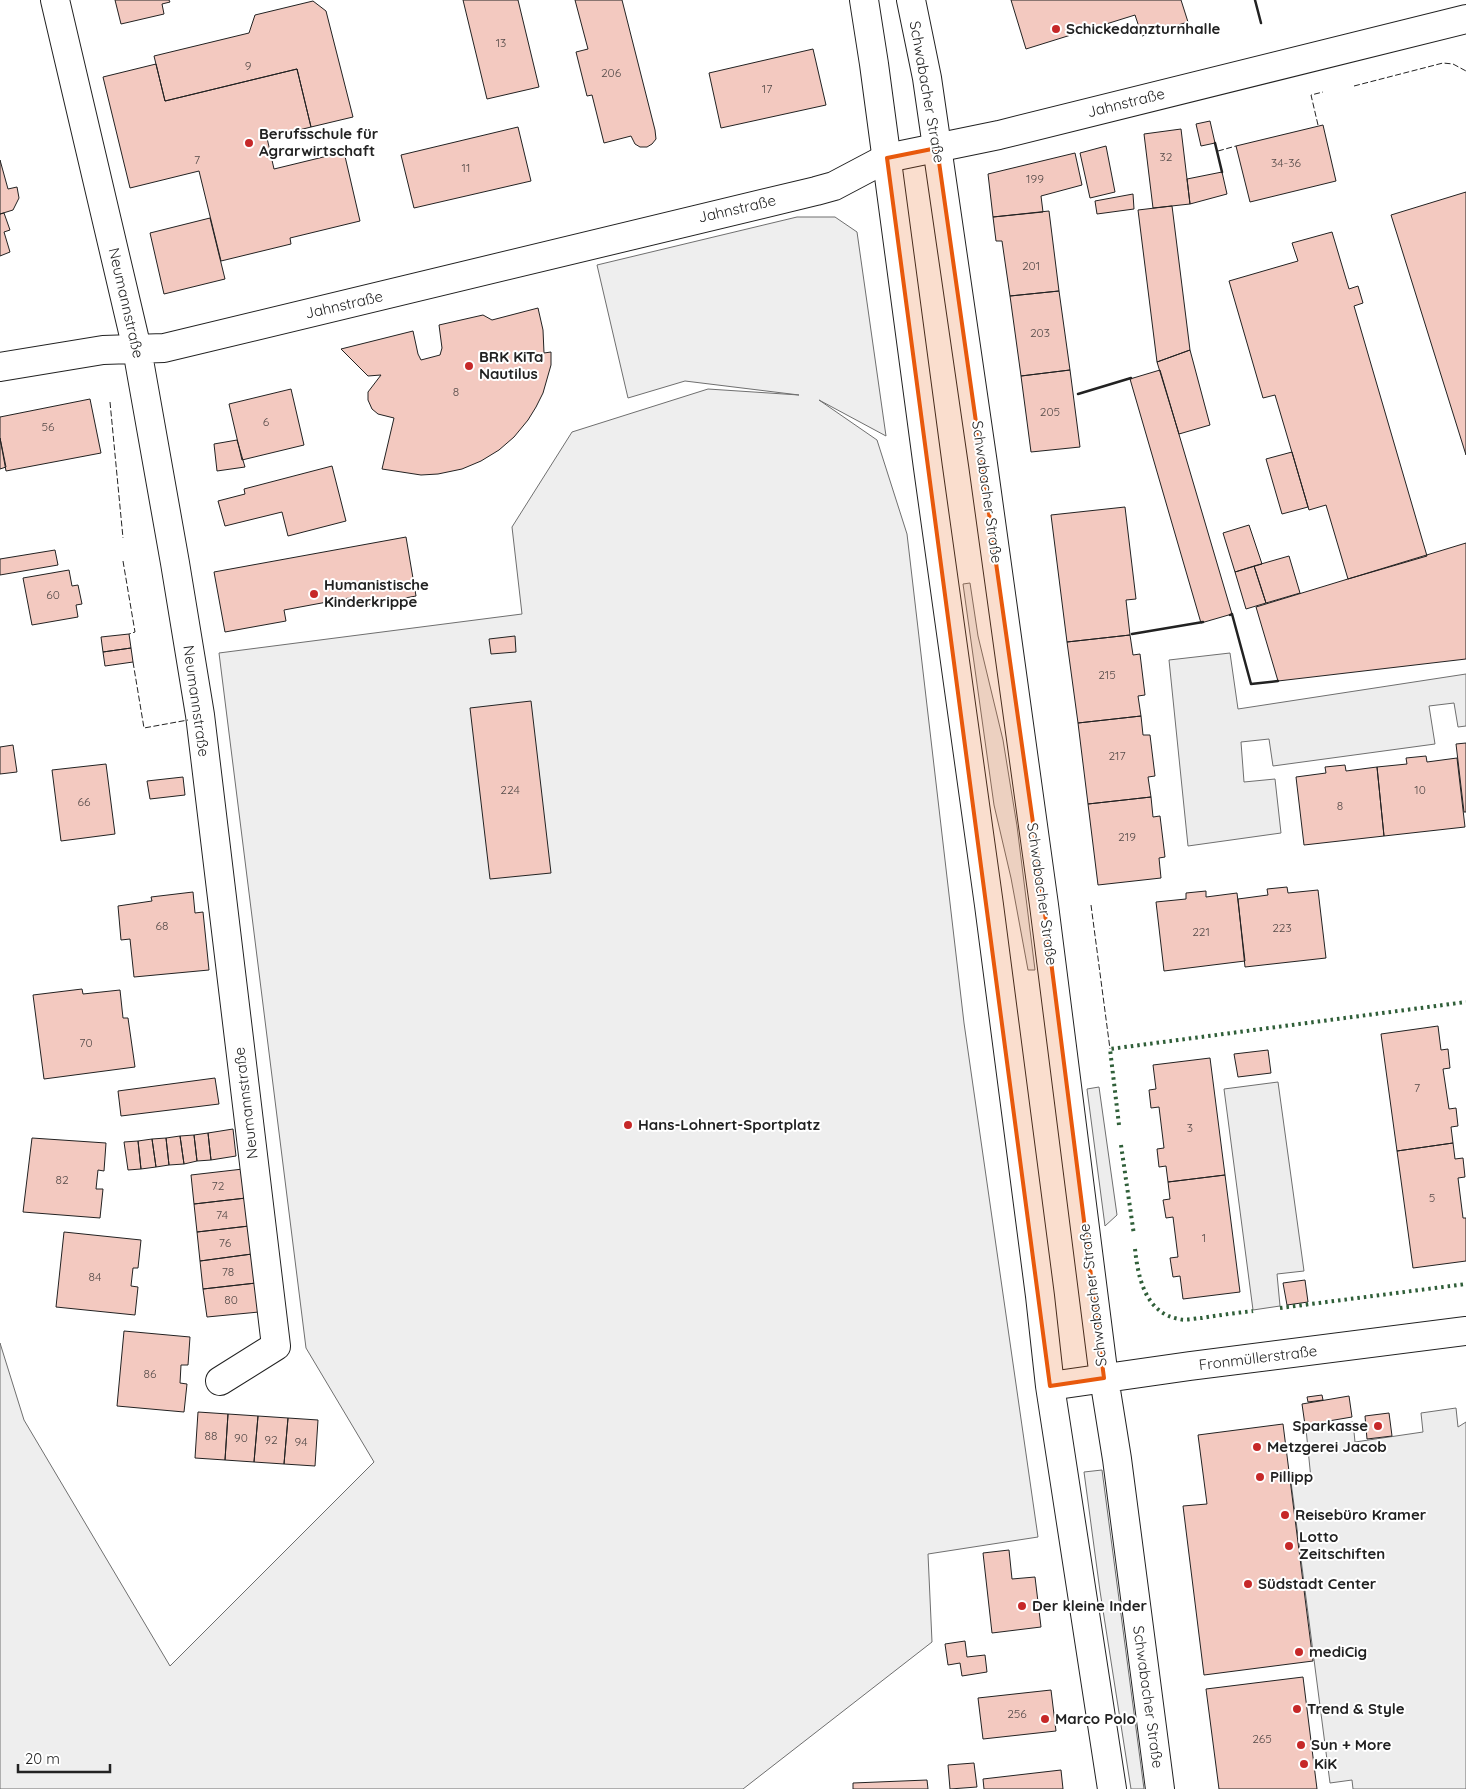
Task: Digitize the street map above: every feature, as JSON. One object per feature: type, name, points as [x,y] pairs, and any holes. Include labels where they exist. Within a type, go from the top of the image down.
[{"type":"main road","name":"Neumannstraße","points":[[55,0],[137,349],[200,715],[276,1346],[220,1381]]},
{"type":"main road","points":[[864,0],[992,924],[1050,1386],[1112,1789]]},
{"type":"main road","name":"Schwabacher Straße","points":[[911,0],[927,78],[1037,851],[1104,1378],[1118,1468],[1160,1789]]},
{"type":"main road","name":"Jahnstraße","points":[[0,367],[103,350],[164,348],[816,191],[834,186],[887,158],[999,135],[1466,19]]},
{"type":"main road","name":"Fronmüllerstraße","points":[[1050,1386],[1466,1332]]},
{"type":"highlighted area","points":[[937,148],[1037,851],[1104,1378],[1050,1386],[887,158]]},
{"type":"shaded area","name":"Hans-Lohnert-Sportplatz","points":[[797,217],[835,217],[857,232],[886,436],[819,400],[877,440],[907,534],[964,1023],[1038,1537],[928,1554],[932,1642],[743,1789],[0,1789],[0,1343],[24,1420],[170,1666],[374,1462],[306,1348],[219,653],[522,614],[512,527],[572,432],[708,389],[799,395],[685,381],[628,398],[597,265]]},
{"type":"shaded area","points":[[970,583],[978,636],[1003,740],[1017,826],[1035,970],[1028,970],[1011,878],[994,805],[963,584]]},
{"type":"shaded area","points":[[1230,653],[1238,709],[1466,674],[1466,726],[1458,727],[1454,703],[1429,706],[1435,744],[1273,766],[1269,739],[1241,742],[1244,782],[1275,779],[1281,833],[1188,846],[1169,660]]},
{"type":"shaded area","points":[[1278,1082],[1304,1271],[1277,1274],[1280,1306],[1253,1310],[1224,1089]]},
{"type":"shaded area","points":[[1099,1087],[1117,1215],[1105,1226],[1087,1089]]},
{"type":"shaded area","points":[[1456,1408],[1458,1427],[1466,1422],[1466,1789],[1353,1789],[1352,1780],[1330,1783],[1291,1482],[1311,1479],[1306,1429],[1353,1422],[1355,1442],[1423,1432],[1421,1413]]},
{"type":"shaded area","points":[[1102,1470],[1144,1789],[1131,1789],[1100,1591],[1084,1472]]},
{"type":"building","points":[[115,0],[169,0],[170,2],[162,4],[164,14],[121,24]]},
{"type":"building","points":[[463,0],[518,0],[539,87],[487,99]]},
{"type":"building","points":[[575,0],[622,0],[655,130],[656,139],[647,147],[640,147],[635,144],[631,136],[604,143],[592,95],[587,96],[576,52],[588,49]]},
{"type":"building","name":"Schickedanzturnhalle","points":[[1011,0],[1181,0],[1188,22],[1142,36],[1135,15],[1026,49]]},
{"type":"building","points":[[313,1],[326,11],[353,117],[311,127],[297,69],[165,101],[154,56],[249,33],[255,15]]},
{"type":"building","points":[[813,49],[826,105],[721,128],[709,73]]},
{"type":"building","points":[[156,64],[165,101],[297,69],[311,127],[267,138],[274,169],[344,152],[360,221],[290,238],[291,244],[221,261],[199,171],[130,188],[103,77]]},
{"type":"building","points":[[1210,121],[1215,143],[1201,146],[1196,124]]},
{"type":"building","points":[[1323,125],[1336,181],[1250,202],[1236,146]]},
{"type":"building","points":[[518,127],[531,181],[414,208],[401,155]]},
{"type":"building","points":[[1181,129],[1190,204],[1153,208],[1144,134]]},
{"type":"building","points":[[1106,146],[1115,192],[1090,198],[1080,153]]},
{"type":"building","points":[[1075,153],[1082,185],[1041,196],[1043,212],[993,217],[988,174]]},
{"type":"building","points":[[0,160],[8,189],[17,187],[19,198],[13,210],[0,214]]},
{"type":"building","points":[[1222,172],[1227,194],[1190,204],[1187,179]]},
{"type":"building","points":[[1466,192],[1466,455],[1391,215]]},
{"type":"building","points":[[1133,194],[1134,209],[1097,214],[1095,201]]},
{"type":"building","points":[[1172,206],[1190,350],[1157,362],[1138,210]]},
{"type":"building","points":[[1049,211],[1059,291],[1010,296],[1002,241],[996,241],[993,217]]},
{"type":"building","points":[[4,213],[10,230],[4,232],[10,252],[0,256],[0,214]]},
{"type":"building","points":[[210,218],[225,279],[164,294],[150,233]]},
{"type":"building","points":[[1332,232],[1349,289],[1358,286],[1363,303],[1354,306],[1427,556],[1348,579],[1326,505],[1309,510],[1275,395],[1263,398],[1229,281],[1298,261],[1292,243]]},
{"type":"building","points":[[1059,291],[1070,370],[1021,376],[1010,296]]},
{"type":"building","points":[[538,308],[543,330],[544,353],[551,352],[551,365],[543,393],[536,407],[514,437],[499,450],[481,461],[462,469],[421,475],[382,469],[394,418],[378,414],[372,409],[368,400],[368,392],[381,375],[368,376],[341,349],[413,331],[421,360],[440,355],[442,348],[439,325],[483,315],[492,320]]},
{"type":"building","points":[[1190,350],[1210,425],[1179,434],[1157,362]]},
{"type":"building","points":[[1070,370],[1080,447],[1031,452],[1021,376]]},
{"type":"building","points":[[1160,370],[1232,614],[1201,623],[1130,379]]},
{"type":"building","points":[[291,389],[304,445],[242,460],[229,404]]},
{"type":"building","points":[[90,399],[101,453],[6,471],[0,438],[0,417]]},
{"type":"building","points":[[0,438],[6,467],[0,469]]},
{"type":"building","points":[[237,440],[245,467],[217,471],[214,444]]},
{"type":"building","points":[[1292,452],[1308,507],[1282,514],[1266,459]]},
{"type":"building","points":[[332,466],[346,521],[288,536],[282,512],[225,526],[218,501],[245,494],[244,489]]},
{"type":"building","points":[[1125,507],[1136,599],[1126,600],[1130,635],[1067,642],[1051,515]]},
{"type":"building","points":[[1249,525],[1262,564],[1235,572],[1223,533]]},
{"type":"building","name":"Humanistische Kinderkrippe","points":[[406,537],[416,596],[355,607],[354,597],[284,610],[286,621],[225,632],[214,572]]},
{"type":"building","points":[[1466,543],[1466,659],[1278,681],[1256,607]]},
{"type":"building","points":[[55,550],[58,565],[0,575],[0,559]]},
{"type":"building","points":[[1289,556],[1300,593],[1266,603],[1254,566]]},
{"type":"building","points":[[1254,566],[1266,603],[1246,609],[1235,572]]},
{"type":"building","points":[[69,570],[72,586],[78,585],[82,604],[76,605],[78,617],[32,625],[23,578]]},
{"type":"building","points":[[129,634],[131,648],[103,652],[101,637]]},
{"type":"building","points":[[1130,635],[1133,655],[1140,654],[1145,695],[1138,696],[1141,716],[1078,723],[1067,642]]},
{"type":"building","points":[[515,636],[516,652],[491,654],[489,639]]},
{"type":"building","points":[[131,648],[133,662],[105,666],[103,652]]},
{"type":"building","points":[[531,701],[551,873],[490,879],[470,708]]},
{"type":"building","points":[[1141,716],[1143,735],[1150,735],[1155,776],[1148,777],[1151,797],[1088,804],[1078,723]]},
{"type":"building","points":[[1466,743],[1466,812],[1464,812],[1456,744]]},
{"type":"building","points":[[13,745],[17,772],[0,774],[0,747]]},
{"type":"building","points":[[1426,756],[1427,762],[1457,758],[1465,827],[1384,836],[1377,767],[1407,764],[1406,758]]},
{"type":"building","points":[[106,764],[115,834],[61,841],[52,770]]},
{"type":"building","points":[[1345,765],[1346,771],[1377,767],[1384,836],[1304,845],[1296,777],[1326,773],[1325,767]]},
{"type":"building","points":[[183,777],[185,795],[150,799],[147,781]]},
{"type":"building","points":[[1151,797],[1153,817],[1160,816],[1165,857],[1159,858],[1161,878],[1098,885],[1088,804]]},
{"type":"building","points":[[1287,887],[1288,893],[1318,890],[1326,958],[1245,967],[1238,899],[1268,895],[1267,889]]},
{"type":"building","points":[[1206,891],[1206,897],[1237,893],[1245,961],[1164,971],[1156,902],[1186,899],[1186,893]]},
{"type":"building","points":[[193,892],[195,913],[203,912],[209,970],[134,977],[130,939],[121,940],[118,906],[152,901],[151,897]]},
{"type":"building","points":[[82,989],[83,994],[120,990],[123,1018],[128,1018],[135,1067],[44,1079],[33,995]]},
{"type":"building","points":[[1438,1026],[1441,1050],[1448,1049],[1450,1068],[1443,1069],[1449,1109],[1456,1108],[1458,1126],[1451,1127],[1453,1143],[1397,1151],[1381,1034]]},
{"type":"building","points":[[1268,1050],[1271,1073],[1238,1077],[1234,1054]]},
{"type":"building","points":[[1210,1058],[1225,1175],[1168,1182],[1166,1166],[1159,1167],[1157,1149],[1164,1148],[1159,1107],[1151,1108],[1149,1090],[1156,1089],[1153,1065]]},
{"type":"building","points":[[215,1078],[219,1104],[121,1116],[118,1091]]},
{"type":"building","points":[[233,1129],[236,1156],[211,1160],[208,1133]]},
{"type":"building","points":[[208,1133],[211,1160],[197,1161],[194,1135]]},
{"type":"building","points":[[194,1135],[197,1161],[184,1164],[180,1136]]},
{"type":"building","points":[[180,1136],[184,1164],[169,1165],[166,1138]]},
{"type":"building","points":[[32,1138],[106,1143],[104,1171],[98,1170],[96,1189],[103,1189],[100,1218],[23,1212]]},
{"type":"building","points":[[166,1138],[169,1165],[156,1167],[152,1139]]},
{"type":"building","points":[[152,1139],[156,1167],[141,1169],[138,1141]]},
{"type":"building","points":[[138,1141],[141,1169],[128,1170],[124,1142]]},
{"type":"building","points":[[1453,1143],[1455,1159],[1463,1158],[1465,1177],[1458,1178],[1463,1218],[1466,1218],[1466,1261],[1413,1268],[1397,1151]]},
{"type":"building","points":[[243,1169],[246,1198],[194,1204],[191,1175]]},
{"type":"building","points":[[1225,1175],[1240,1292],[1183,1299],[1180,1276],[1173,1277],[1170,1258],[1178,1257],[1173,1217],[1166,1218],[1163,1200],[1170,1199],[1168,1182]]},
{"type":"building","points":[[246,1198],[249,1226],[197,1232],[194,1204]]},
{"type":"building","points":[[249,1226],[252,1254],[200,1261],[197,1232]]},
{"type":"building","points":[[64,1232],[141,1240],[138,1268],[133,1268],[131,1286],[138,1287],[135,1315],[56,1307]]},
{"type":"building","points":[[252,1254],[256,1283],[203,1289],[200,1261]]},
{"type":"building","points":[[1305,1280],[1308,1302],[1287,1305],[1283,1283]]},
{"type":"building","points":[[256,1283],[259,1312],[207,1317],[203,1289]]},
{"type":"building","points":[[124,1331],[190,1337],[188,1365],[181,1365],[180,1383],[187,1384],[184,1412],[117,1406]]},
{"type":"building","points":[[1322,1395],[1323,1400],[1308,1402],[1307,1397]]},
{"type":"building","points":[[1349,1396],[1352,1417],[1305,1425],[1302,1404]]},
{"type":"building","points":[[198,1412],[228,1414],[225,1460],[195,1458]]},
{"type":"building","name":"Sparkasse","points":[[1389,1413],[1392,1436],[1367,1439],[1365,1416]]},
{"type":"building","points":[[228,1414],[258,1416],[254,1462],[225,1460]]},
{"type":"building","points":[[258,1416],[288,1418],[284,1464],[254,1462]]},
{"type":"building","points":[[288,1418],[318,1420],[315,1466],[284,1464]]},
{"type":"building","name":"Südstadt Center","points":[[1283,1424],[1313,1661],[1204,1675],[1183,1506],[1207,1504],[1198,1435]]},
{"type":"building","points":[[1009,1550],[1012,1579],[1035,1577],[1041,1627],[992,1633],[983,1553]]},
{"type":"building","points":[[965,1641],[967,1657],[985,1655],[987,1672],[962,1676],[960,1663],[948,1665],[945,1644]]},
{"type":"building","points":[[1303,1677],[1317,1789],[1219,1789],[1206,1689]]},
{"type":"building","points":[[1051,1690],[1056,1731],[983,1739],[978,1698]]},
{"type":"building","points":[[974,1763],[977,1787],[950,1789],[948,1765]]},
{"type":"building","points":[[1061,1770],[1063,1789],[984,1789],[983,1779]]},
{"type":"building","points":[[927,1780],[928,1789],[853,1789],[853,1783]]},
{"type":"hedge","points":[[1119,1125],[1110,1049],[1466,1002]]},
{"type":"hedge","points":[[1121,1145],[1134,1235]]},
{"type":"hedge","points":[[1135,1249],[1138,1271],[1145,1292],[1151,1302],[1167,1315],[1188,1320],[1253,1311]]},
{"type":"hedge","points":[[1280,1308],[1466,1284]]},
{"type":"fence","points":[[1354,86],[1443,63],[1453,64],[1466,71]]},
{"type":"fence","points":[[1318,125],[1311,95],[1323,92]]},
{"type":"fence","points":[[1218,151],[1236,146]]},
{"type":"fence","points":[[110,402],[123,538]]},
{"type":"fence","points":[[123,561],[135,632],[129,634]]},
{"type":"fence","points":[[133,662],[144,728],[188,720]]},
{"type":"fence","points":[[1091,905],[1110,1049]]},
{"type":"wall","points":[[1255,0],[1261,23]]},
{"type":"wall","points":[[1215,143],[1222,172]]},
{"type":"wall","points":[[1078,394],[1131,378]]},
{"type":"wall","points":[[1230,615],[1232,614],[1251,684],[1278,681]]},
{"type":"wall","points":[[1132,634],[1203,622]]},
{"type":"place","name":"Schickedanzturnhalle","points":[[1056,29]]},
{"type":"place","name":"Berufsschule für Agrarwirtschaft","points":[[249,143]]},
{"type":"place","name":"BRK KiTa Nautilus","points":[[469,366]]},
{"type":"place","name":"Humanistische Kinderkrippe","points":[[314,594]]},
{"type":"place","name":"Hans-Lohnert-Sportplatz","points":[[628,1125]]},
{"type":"place","name":"Sparkasse","points":[[1378,1426]]},
{"type":"place","name":"Metzgerei Jacob","points":[[1257,1447]]},
{"type":"place","name":"Pillipp","points":[[1260,1477]]},
{"type":"place","name":"Reisebüro Kramer","points":[[1285,1515]]},
{"type":"place","name":"Lotto Zeitschiften","points":[[1289,1546]]},
{"type":"place","name":"Südstadt Center","points":[[1248,1584]]},
{"type":"place","name":"Der kleine Inder","points":[[1022,1606]]},
{"type":"place","name":"mediCig","points":[[1299,1652]]},
{"type":"place","name":"Trend & Style","points":[[1297,1709]]},
{"type":"place","name":"Marco Polo","points":[[1045,1719]]},
{"type":"place","name":"Sun + More","points":[[1301,1745]]},
{"type":"place","name":"KiK","points":[[1304,1764]]}]
